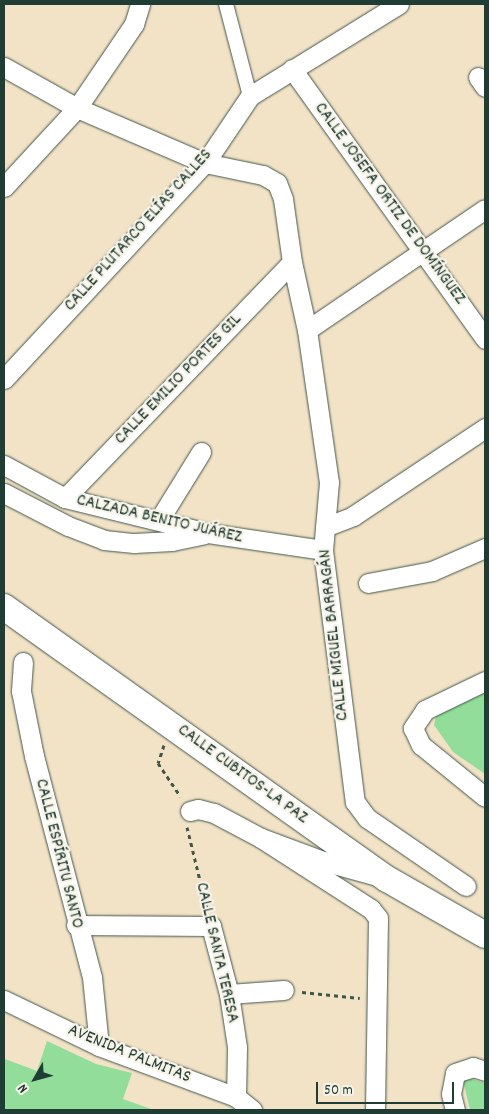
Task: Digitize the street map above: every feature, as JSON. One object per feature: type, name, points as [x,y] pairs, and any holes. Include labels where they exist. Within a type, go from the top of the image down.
[{"type":"main road","name":"CALLE CUBITOS-LA PAZ","points":[[4,607],[387,879],[485,935]]},
{"type":"street","points":[[4,187],[77,108],[134,24],[140,4]]},
{"type":"street","points":[[226,4],[250,96]]},
{"type":"street","name":"CALLE PLUTARCO ELÍAS CALLES","points":[[4,379],[205,163],[250,96],[399,4]]},
{"type":"street","points":[[4,66],[77,108],[205,163]]},
{"type":"street","name":"CALLE JOSEFA ORTIZ DE DOMÍNGUEZ","points":[[292,69],[485,339]]},
{"type":"street","name":"CALLE MIGUEL BARRAGÁN","points":[[205,163],[263,174],[277,183],[284,199],[292,262],[307,330],[329,482],[323,550],[355,802],[367,818],[466,886]]},
{"type":"street","points":[[307,330],[424,253],[485,209]]},
{"type":"street","name":"CALLE EMILIO PORTES GIL","points":[[66,498],[292,262]]},
{"type":"street","points":[[325,527],[352,516],[485,428]]},
{"type":"street","points":[[159,520],[200,452]]},
{"type":"street","name":"CALZADA BENITO JUÁREZ","points":[[4,465],[66,498],[208,533],[323,550]]},
{"type":"street","points":[[4,493],[68,526],[104,540],[134,544],[172,541],[208,533]]},
{"type":"street","points":[[368,583],[432,571],[485,548]]},
{"type":"street","name":"CALLE ESPÍRITU SANTO","points":[[23,662],[21,690],[34,756],[76,925],[92,977],[99,1046]]},
{"type":"street","points":[[485,681],[425,710],[414,728],[421,745],[485,797]]},
{"type":"street","points":[[190,811],[198,809],[214,813],[261,838],[371,909],[378,918],[374,1110]]},
{"type":"street","points":[[261,838],[323,861],[387,879]]},
{"type":"street","points":[[76,925],[211,926]]},
{"type":"street","name":"CALLE SANTA TERESA","points":[[211,926],[229,994],[237,1046],[236,1097]]},
{"type":"street","points":[[229,994],[284,990]]},
{"type":"street","name":"AVENIDA PALMITAS","points":[[4,1000],[99,1046],[236,1097],[252,1110]]},
{"type":"street","points":[[455,1110],[451,1094],[455,1073],[473,1067],[485,1071]]},
{"type":"path","points":[[158,763],[190,811]]},
{"type":"path","name":"CALLE SANTA TERESA","points":[[190,811],[185,820],[211,926]]},
{"type":"path","points":[[284,990],[376,1000]]},
{"type":"green space","points":[[485,691],[485,774],[453,752],[434,725],[437,712]]},
{"type":"green space","points":[[47,1041],[96,1064],[132,1073],[123,1099],[154,1110],[4,1110],[5,1059],[37,1071]]},
{"type":"green space","points":[[462,1076],[485,1083],[485,1110],[470,1110]]}]
